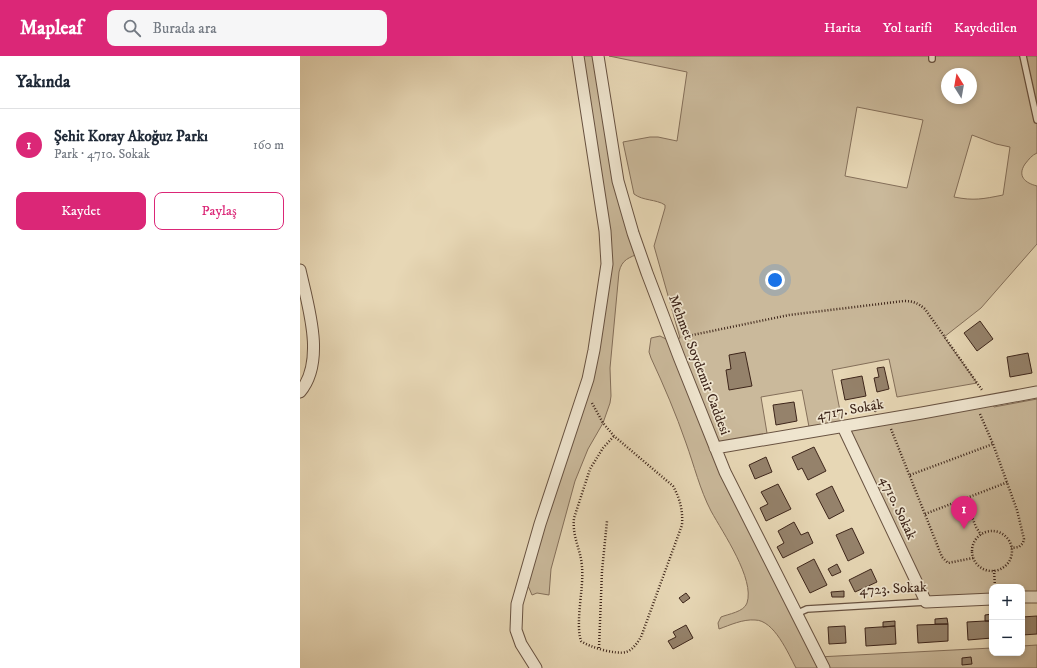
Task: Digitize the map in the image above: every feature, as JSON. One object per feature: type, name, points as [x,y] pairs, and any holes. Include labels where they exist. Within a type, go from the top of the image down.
[{"type":"street","points":[[536,668],[522,644],[516,630],[517,604],[540,524],[585,388],[594,350],[606,274],[607,253],[605,231],[578,56]]},
{"type":"street","name":"Mehmet Soydemir Caddesi","points":[[598,56],[614,160],[623,201],[640,253],[715,448],[737,497],[824,668]]},
{"type":"street","points":[[300,270],[310,314],[313,357],[311,372],[306,385],[300,392]]},
{"type":"street","name":"4717. Sokak","points":[[715,448],[1037,392]]},
{"type":"street","name":"4710. Sokak","points":[[843,426],[926,602]]},
{"type":"street","points":[[1025,597],[1037,597]]},
{"type":"street","name":"4723. Sokak","points":[[926,602],[989,599]]},
{"type":"lane","points":[[1023,56],[1037,120]]},
{"type":"lane","name":"4723. Sokak","points":[[796,614],[807,609],[926,602]]},
{"type":"path","points":[[673,340],[788,315],[913,301],[920,304],[925,310],[990,401]]},
{"type":"path","points":[[585,388],[603,424],[614,436],[673,486],[682,508],[682,525],[641,636],[635,646],[626,652],[616,653],[585,644],[581,641],[579,636],[582,566],[573,527],[574,518],[590,469],[603,448],[614,436]]},
{"type":"path","points":[[975,404],[993,444],[1017,510],[1024,539],[1022,545],[1011,548]]},
{"type":"path","points":[[887,419],[939,550],[945,561],[952,563],[974,558]]},
{"type":"path","points":[[910,475],[993,444]]},
{"type":"path","points":[[925,514],[1008,482]]},
{"type":"path","points":[[965,499],[976,527],[981,535]]},
{"type":"path","points":[[599,648],[602,571],[607,521]]},
{"type":"path","points":[[993,531],[999,532],[1005,536],[1009,541],[1011,548],[1010,560],[1000,569],[994,570],[982,568],[974,558],[972,551],[973,545],[981,535],[986,532],[993,531]]},
{"type":"path","points":[[994,570],[995,584]]},
{"type":"shaded area","points":[[578,56],[598,56],[614,160],[640,253],[624,262],[619,272],[610,368],[610,403],[603,423],[588,449],[575,481],[551,569],[549,595],[537,593],[532,595],[529,588],[523,581],[580,402],[606,274]]},
{"type":"shaded area","points":[[609,56],[1037,56],[1037,153],[1025,164],[1022,175],[1026,181],[1037,186],[1037,244],[981,308],[944,337],[977,383],[897,397],[889,359],[832,370],[843,426],[990,401],[994,407],[1037,399],[1037,597],[1025,597],[1025,584],[989,584],[989,599],[926,602],[843,427],[810,432],[802,390],[761,397],[768,439],[716,448],[818,657],[989,648],[989,656],[1025,656],[1025,646],[1037,645],[1037,668],[796,668],[780,638],[768,625],[762,621],[746,620],[719,629],[718,623],[721,617],[743,609],[747,603],[748,593],[746,582],[742,569],[730,543],[707,503],[678,421],[649,352],[651,338],[660,336],[668,340],[680,338],[654,246],[665,205],[641,198],[634,194],[623,142],[650,137],[677,141],[687,72]],"holes":[[[857,107],[923,120],[907,188],[845,176]],[[972,135],[996,144],[1010,147],[1003,195],[978,199],[954,197]]]},
{"type":"building","points":[[980,321],[993,339],[977,351],[964,333]]},
{"type":"building","points":[[745,352],[752,386],[729,390],[726,370],[731,369],[729,355]]},
{"type":"building","points":[[1028,353],[1032,373],[1010,377],[1007,357]]},
{"type":"building","points":[[884,367],[889,389],[877,392],[874,378],[879,377],[877,368]]},
{"type":"building","points":[[862,376],[866,396],[845,400],[841,380]]},
{"type":"building","points":[[877,398],[883,406],[875,412],[869,405]]},
{"type":"building","points":[[794,402],[797,421],[776,425],[773,405]]},
{"type":"building","points":[[814,447],[826,471],[808,480],[802,468],[798,470],[792,457]]},
{"type":"building","points":[[766,457],[772,472],[755,479],[749,465]]},
{"type":"building","points":[[778,484],[791,509],[766,521],[760,508],[768,504],[761,492]]},
{"type":"building","points":[[832,486],[844,511],[829,519],[816,494]]},
{"type":"building","points":[[794,522],[801,535],[808,532],[813,543],[783,558],[777,547],[784,543],[778,531]]},
{"type":"building","points":[[852,528],[864,553],[848,561],[836,535]]},
{"type":"building","points":[[814,559],[827,585],[810,593],[797,568]]},
{"type":"building","points":[[837,564],[841,572],[832,576],[828,569]]},
{"type":"building","points":[[871,569],[877,582],[855,592],[849,580]]},
{"type":"building","points":[[844,591],[844,597],[832,597],[831,592]]},
{"type":"building","points":[[686,593],[690,598],[683,603],[679,598]]},
{"type":"building","points":[[989,614],[989,621],[985,621],[985,615]]},
{"type":"building","points":[[1037,616],[1037,634],[1025,635],[1025,617]]},
{"type":"building","points":[[947,618],[948,624],[935,624],[935,619]]},
{"type":"building","points":[[895,621],[895,626],[883,627],[883,622]]},
{"type":"building","points":[[989,621],[989,638],[968,640],[967,622]]},
{"type":"building","points":[[948,624],[948,641],[918,643],[917,625]]},
{"type":"building","points":[[686,625],[693,638],[673,649],[668,641],[676,637],[673,632]]},
{"type":"building","points":[[845,626],[846,643],[829,644],[828,627]]},
{"type":"building","points":[[895,626],[896,644],[866,646],[865,628]]},
{"type":"building","points":[[971,657],[972,664],[962,665],[962,658]]},
{"type":"place","name":"Şehit Koray Akoğuz Parkı","points":[[964,529]]}]
